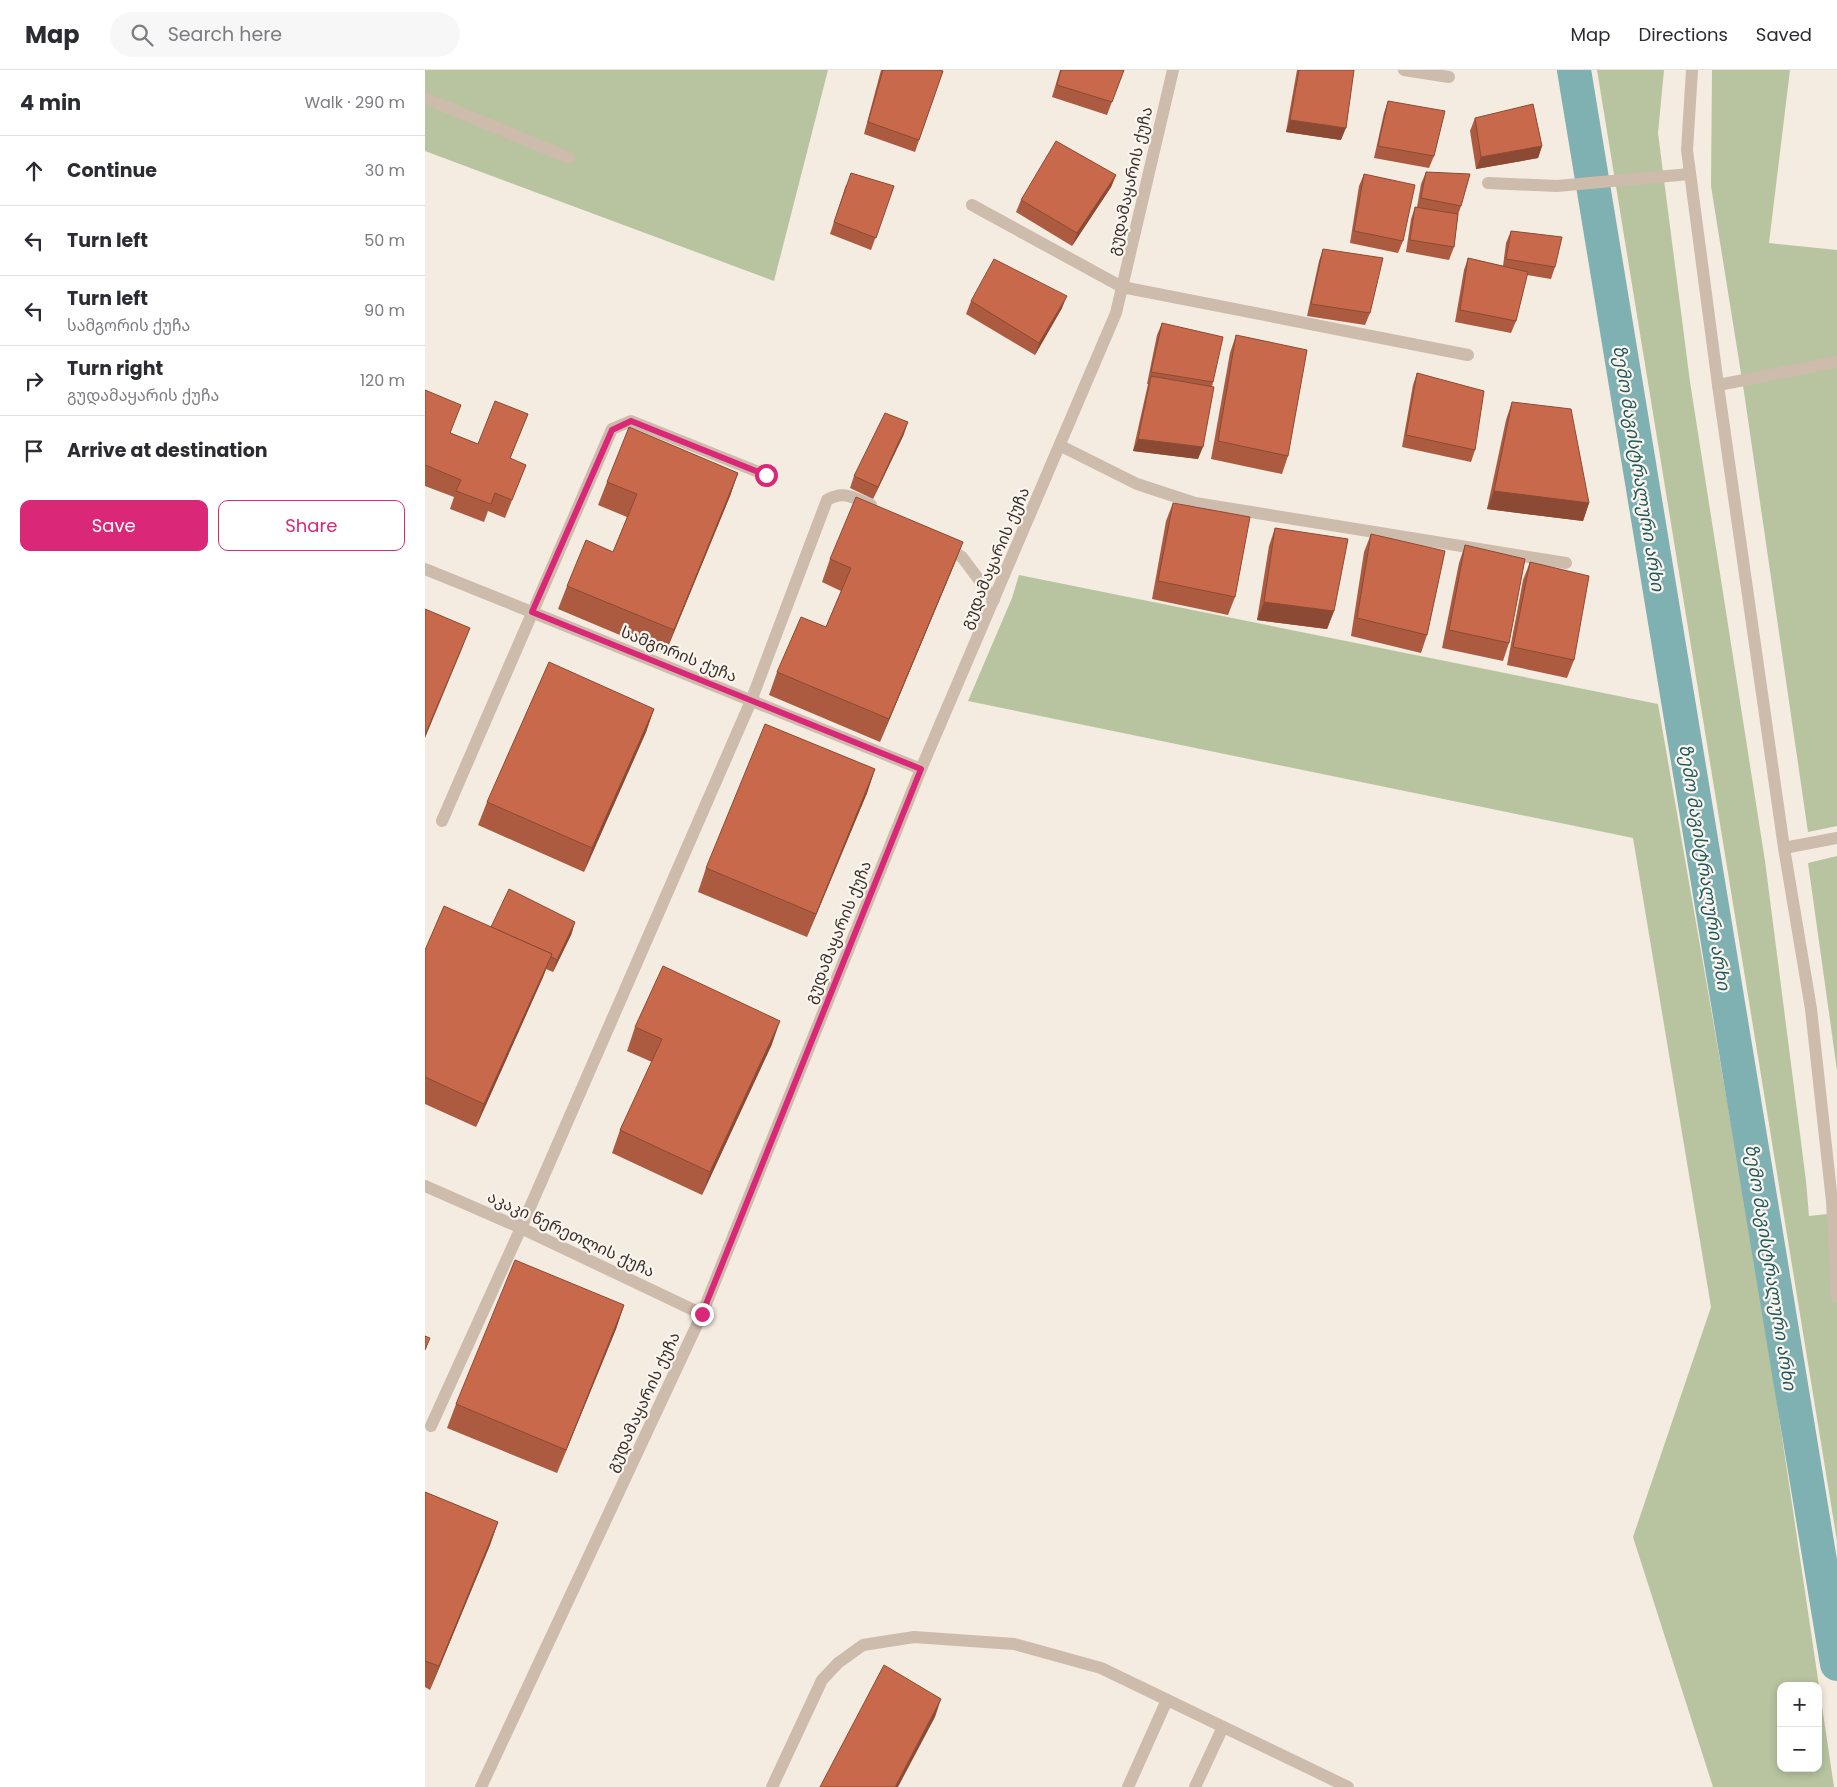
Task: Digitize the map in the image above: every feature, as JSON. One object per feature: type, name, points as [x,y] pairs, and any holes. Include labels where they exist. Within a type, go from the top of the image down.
[{"type":"street","name":"გუდამაყარის ქუჩა","points":[[481,1787],[702,1314],[921,769],[1061,446],[1116,313],[1173,70]]},
{"type":"street","points":[[1405,70],[1449,76]]},
{"type":"street","points":[[1692,70],[1687,150],[1718,385],[1784,848],[1811,1009],[1834,1201],[1837,1297]]},
{"type":"street","points":[[425,98],[569,158]]},
{"type":"street","points":[[1489,184],[1557,186],[1690,174]]},
{"type":"street","points":[[972,205],[1122,286],[1468,355]]},
{"type":"street","points":[[1718,385],[1837,362]]},
{"type":"street","points":[[442,821],[612,430],[631,421],[766,475]]},
{"type":"street","points":[[1061,446],[1137,484],[1195,503],[1566,564]]},
{"type":"street","points":[[431,1426],[521,1228],[751,701],[827,500],[836,495],[845,494],[886,512]]},
{"type":"street","points":[[937,542],[962,557],[994,600]]},
{"type":"street","name":"სამგორის ქუჩა","points":[[425,569],[921,769]]},
{"type":"street","points":[[1784,848],[1837,838]]},
{"type":"street","name":"აკაკი წერეთლის ქუჩა","points":[[425,1186],[521,1228],[702,1314]]},
{"type":"street","points":[[772,1787],[823,1680],[838,1663],[863,1645],[914,1637],[1014,1644],[1101,1668],[1348,1787]]},
{"type":"street","points":[[1128,1787],[1167,1700]]},
{"type":"street","points":[[1195,1787],[1223,1726]]},
{"type":"green space","points":[[425,70],[828,70],[774,281],[425,151]]},
{"type":"green space","points":[[1597,70],[1664,70],[1658,133],[1690,382],[1765,861],[1809,1216],[1837,1213],[1837,1541]]},
{"type":"green space","points":[[1712,70],[1790,70],[1769,243],[1837,250],[1837,826],[1808,832],[1744,392],[1711,186]]},
{"type":"green space","points":[[1019,575],[1658,704],[1762,1302],[1818,1682],[1777,1682],[1777,1772],[1822,1772],[1822,1706],[1834,1787],[1713,1787],[1633,1537],[1711,1307],[1633,838],[968,701],[1012,598]]},
{"type":"green space","points":[[1837,856],[1837,1070],[1808,863]]},
{"type":"building","points":[[883,70],[943,71],[919,140],[868,122]]},
{"type":"building","points":[[1061,70],[1124,70],[1112,102],[1057,85]]},
{"type":"building","points":[[1299,70],[1354,70],[1346,128],[1290,120]]},
{"type":"building","points":[[1388,101],[1445,111],[1434,156],[1378,146]]},
{"type":"building","points":[[1533,104],[1542,146],[1481,157],[1475,118]]},
{"type":"building","points":[[1056,141],[1116,175],[1077,233],[1021,200]]},
{"type":"building","points":[[1426,172],[1470,174],[1461,206],[1421,198]]},
{"type":"building","points":[[851,173],[894,186],[876,238],[834,222]]},
{"type":"building","points":[[1364,174],[1415,185],[1403,241],[1354,231]]},
{"type":"building","points":[[1415,207],[1458,214],[1454,247],[1410,240]]},
{"type":"building","points":[[1511,231],[1562,237],[1555,267],[1506,259]]},
{"type":"building","points":[[1323,249],[1383,258],[1370,313],[1311,304]]},
{"type":"building","points":[[1468,258],[1528,272],[1516,321],[1460,310]]},
{"type":"building","points":[[994,259],[1067,296],[1039,343],[971,301]]},
{"type":"building","points":[[1162,323],[1223,337],[1213,382],[1151,372]]},
{"type":"building","points":[[1236,335],[1307,350],[1288,456],[1218,441]]},
{"type":"building","points":[[1417,373],[1484,391],[1475,450],[1406,435]]},
{"type":"building","points":[[1151,376],[1214,387],[1203,447],[1138,439]]},
{"type":"building","points":[[425,390],[461,405],[450,433],[478,444],[495,401],[528,414],[510,458],[526,465],[512,500],[495,493],[491,504],[456,491],[461,480],[425,465]]},
{"type":"building","points":[[1512,402],[1571,409],[1589,503],[1494,491]]},
{"type":"building","points":[[885,413],[908,422],[878,487],[854,476]]},
{"type":"building","points":[[629,427],[738,473],[674,630],[567,586],[586,540],[613,552],[637,494],[607,482]]},
{"type":"building","points":[[856,497],[963,542],[889,719],[777,672],[801,617],[826,627],[851,568],[830,559]]},
{"type":"building","points":[[1173,503],[1250,517],[1235,597],[1158,581]]},
{"type":"building","points":[[1275,528],[1348,539],[1334,611],[1264,602]]},
{"type":"building","points":[[1371,534],[1445,551],[1427,635],[1357,618]]},
{"type":"building","points":[[1465,545],[1525,559],[1509,643],[1449,630]]},
{"type":"building","points":[[1530,562],[1589,576],[1574,660],[1513,647]]},
{"type":"building","points":[[425,609],[470,628],[425,735]]},
{"type":"building","points":[[549,662],[654,709],[592,848],[487,802]]},
{"type":"building","points":[[765,724],[875,769],[816,914],[706,868]]},
{"type":"building","points":[[509,889],[575,922],[557,960],[550,956],[552,954],[491,927]]},
{"type":"building","points":[[444,906],[552,954],[484,1104],[425,1077],[425,950]]},
{"type":"building","points":[[663,966],[780,1021],[710,1172],[620,1130],[662,1039],[635,1027]]},
{"type":"building","points":[[515,1260],[624,1305],[566,1450],[456,1404]]},
{"type":"building","points":[[425,1336],[430,1338],[425,1350]]},
{"type":"building","points":[[425,1492],[498,1522],[439,1666],[425,1661]]},
{"type":"building","points":[[884,1665],[941,1699],[895,1787],[820,1787]]},
{"type":"waterway","name":"ზემო მაგისტრალური არხი","points":[[1574,70],[1837,1664]]},
{"type":"route","points":[[702,1314],[921,769],[532,612],[612,430],[631,421],[766,475]]}]
